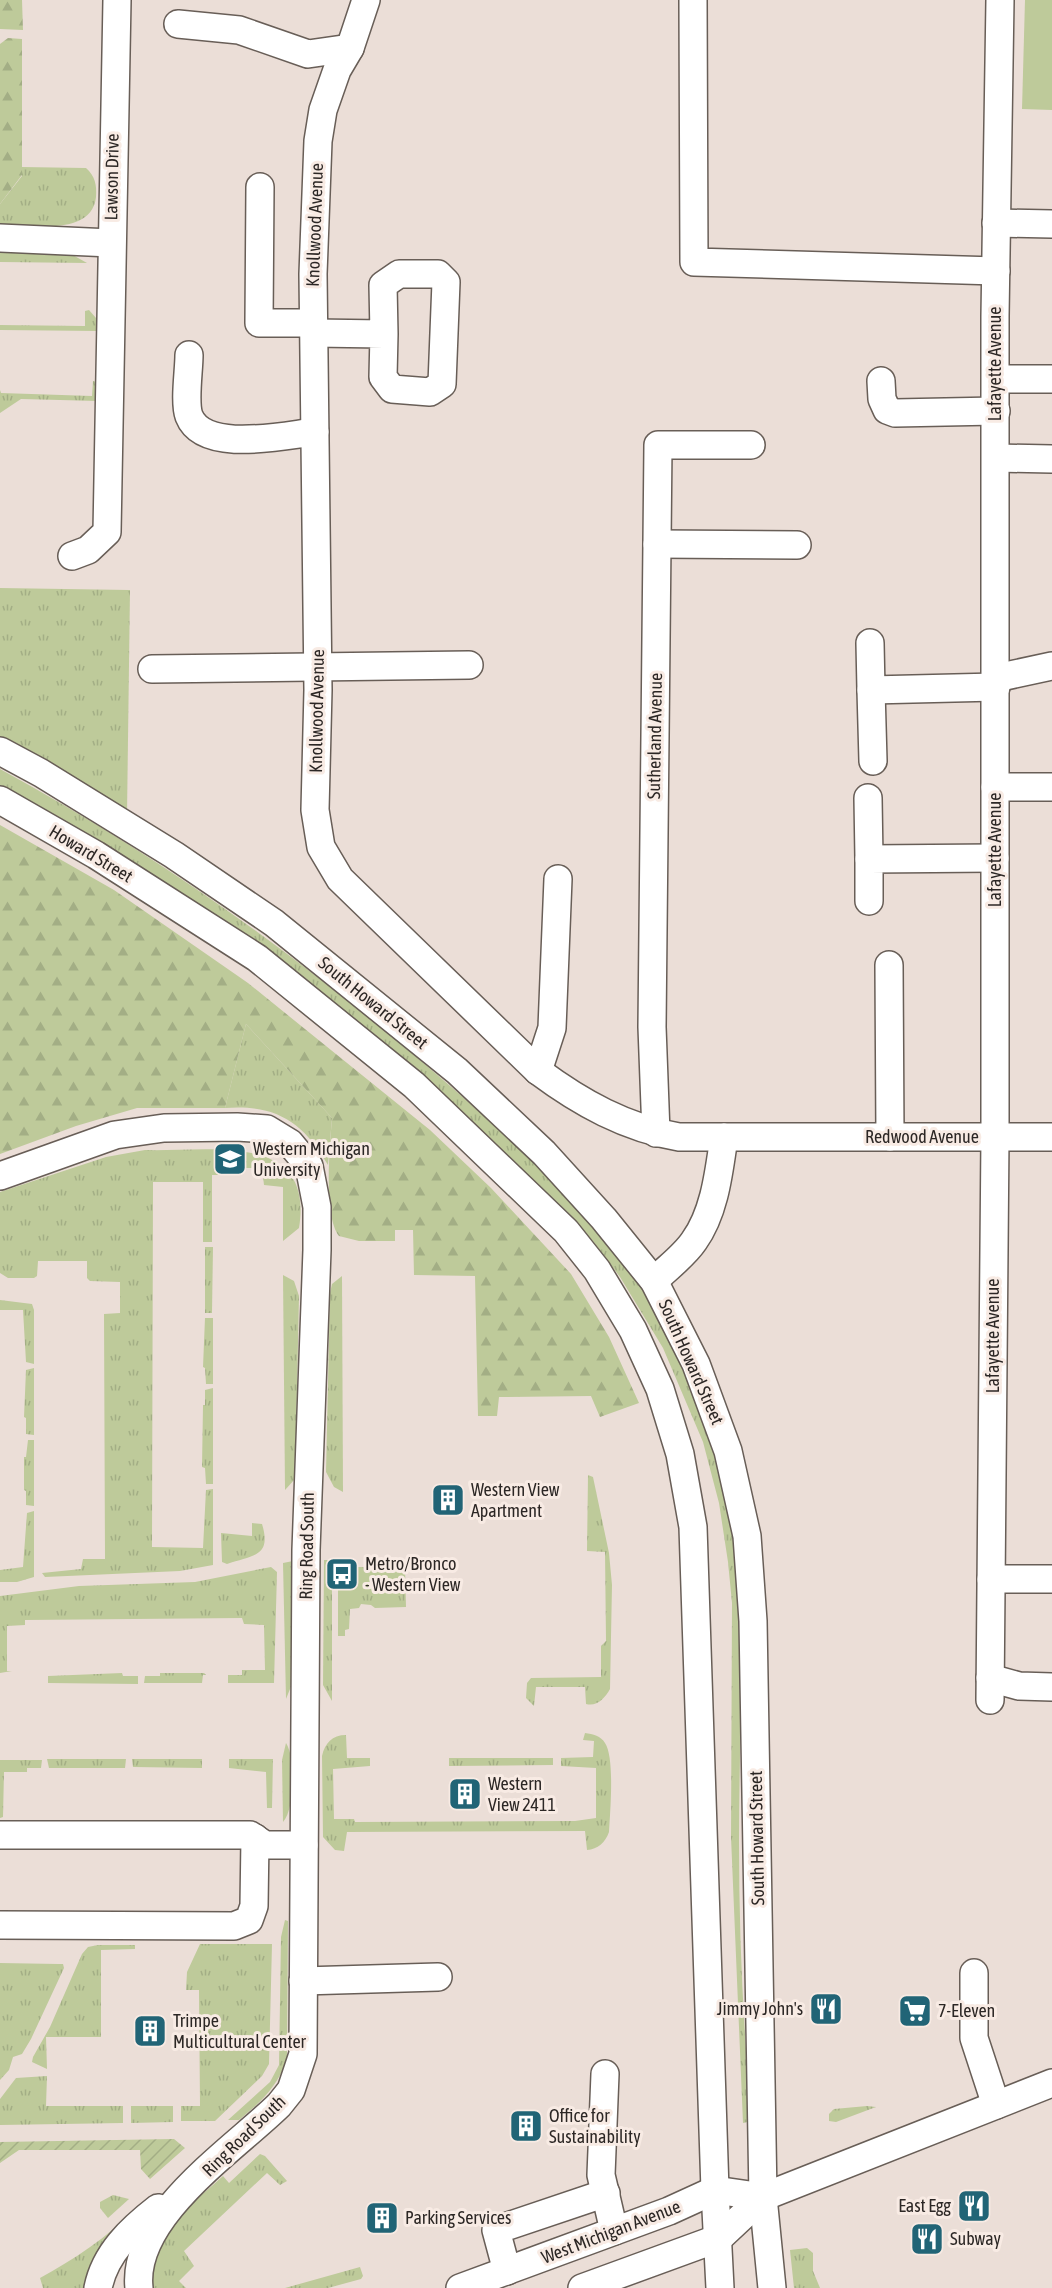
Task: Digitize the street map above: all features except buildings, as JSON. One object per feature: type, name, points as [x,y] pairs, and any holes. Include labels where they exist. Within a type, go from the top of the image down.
[{"type":"street","name":"Lawson Drive","points":[[0,238],[111,243],[117,0]]},
{"type":"street","name":"Knollwood Avenue","points":[[366,0],[350,48],[337,70],[323,110],[318,141],[314,328],[318,667],[315,810],[321,847],[340,879],[538,1071],[568,1094],[597,1110],[656,1134],[679,1137],[791,1136]]},
{"type":"street","points":[[693,0],[694,262],[996,271]]},
{"type":"street","name":"Lafayette Avenue","points":[[1000,0],[996,223],[995,1137],[990,1689],[1019,1686],[1052,1687]]},
{"type":"street","points":[[178,24],[239,30],[308,54],[350,48]]},
{"type":"street","points":[[260,187],[259,323],[384,334]]},
{"type":"street","points":[[996,223],[1052,224]]},
{"type":"street","points":[[72,556],[88,550],[107,532],[111,243]]},
{"type":"street","points":[[189,355],[188,414],[194,425],[231,439],[261,439],[315,432]]},
{"type":"street","points":[[996,379],[1052,379]]},
{"type":"street","points":[[881,381],[882,399],[887,410],[895,413],[996,411]]},
{"type":"street","name":"Sutherland Avenue","points":[[656,1134],[652,1027],[658,445],[751,445]]},
{"type":"street","points":[[996,458],[1052,459]]},
{"type":"street","points":[[657,544],[797,545]]},
{"type":"street","points":[[870,643],[873,761]]},
{"type":"street","points":[[152,669],[469,665]]},
{"type":"street","points":[[871,690],[996,683],[1052,666]]},
{"type":"street","name":"South Howard Street","points":[[0,751],[41,773],[174,855],[273,923],[366,995],[457,1071],[544,1153],[604,1219],[654,1281],[696,1364],[728,1451],[747,1536],[753,1621],[763,2197],[772,2288]]},
{"type":"street","points":[[995,787],[1052,787]]},
{"type":"street","points":[[868,798],[869,901]]},
{"type":"street","name":"Howard Street","points":[[0,800],[96,855],[180,910]]},
{"type":"street","points":[[869,859],[995,858]]},
{"type":"street","points":[[538,1071],[552,1028],[558,879]]},
{"type":"street","name":"South Howard Street","points":[[180,910],[257,957],[320,1006],[414,1085],[566,1231],[603,1280],[633,1330],[660,1389],[680,1454],[693,1527],[714,2190],[720,2288]]},
{"type":"street","points":[[889,965],[890,1137]]},
{"type":"street","name":"Ring Road South","points":[[0,1176],[115,1135],[164,1128],[267,1129],[290,1143],[309,1166],[316,1207],[317,1250],[306,1550],[303,2054],[291,2090],[264,2120],[171,2205],[147,2240],[140,2261],[139,2288]]},
{"type":"street","name":"Redwood Avenue","points":[[791,1136],[1052,1137]]},
{"type":"street","points":[[654,1281],[694,1242],[706,1220],[720,1166],[724,1137]]},
{"type":"street","points":[[991,1579],[1052,1579]]},
{"type":"street","points":[[0,1835],[250,1835],[265,1845],[304,1845]]},
{"type":"street","points":[[0,1925],[234,1926],[249,1920],[254,1906],[255,1838]]},
{"type":"street","points":[[974,1973],[974,2038],[996,2105]]},
{"type":"street","points":[[303,1981],[438,1977]]},
{"type":"street","points":[[606,2074],[602,2175],[614,2231]]},
{"type":"street","points":[[582,2288],[718,2238],[763,2197],[1052,2083]]},
{"type":"street","points":[[714,2190],[763,2197]]},
{"type":"street","name":"West Michigan Avenue","points":[[460,2288],[614,2231],[714,2190]]},
{"type":"street","points":[[507,2271],[496,2230],[606,2193]]},
{"type":"street","name":"Ring Road South","points":[[99,2283],[109,2258],[125,2237],[161,2206],[171,2205]]},
{"type":"green space","points":[[0,0],[22,0],[23,30],[0,29]]},
{"type":"green space","points":[[1025,0],[1052,0],[1052,110],[1022,109]]},
{"type":"green space","points":[[8,38],[22,39],[22,175],[0,204],[0,44]]},
{"type":"green space","points":[[22,167],[86,168],[92,174],[96,185],[96,197],[92,210],[83,218],[57,226],[0,225],[0,204],[22,176]]},
{"type":"green space","points":[[0,252],[71,254],[87,263],[0,262]]},
{"type":"green space","points":[[89,310],[96,318],[98,331],[0,330],[0,325],[85,326],[85,311]]},
{"type":"green space","points":[[93,381],[97,382],[98,401],[21,399],[0,413],[0,390],[1,393],[92,396]]},
{"type":"green space","points":[[0,588],[130,590],[127,815],[0,742]]},
{"type":"green space","points":[[0,769],[119,838],[177,876],[289,955],[396,1040],[496,1126],[587,1216],[626,1265],[660,1318],[691,1379],[715,1443],[730,1504],[735,1546],[740,1630],[741,1946],[752,2121],[743,2123],[731,1837],[732,1603],[728,1562],[719,1503],[703,1442],[663,1348],[620,1277],[592,1240],[465,1117],[108,847],[0,785]]},
{"type":"green space","points":[[0,825],[114,890],[248,983],[430,1130],[491,1188],[571,1274],[609,1337],[639,1403],[600,1417],[591,1396],[499,1397],[497,1416],[478,1416],[475,1276],[414,1275],[413,1230],[395,1230],[395,1241],[359,1241],[339,1236],[334,1226],[329,1197],[332,1118],[246,1024],[225,1108],[137,1108],[76,1126],[0,1154]]},
{"type":"green space","points":[[246,1024],[332,1118],[328,1165],[309,1137],[286,1119],[259,1109],[225,1108]]},
{"type":"green space","points":[[145,1150],[225,1150],[251,1153],[274,1161],[290,1175],[300,1197],[299,1228],[283,1241],[283,1187],[264,1185],[262,1168],[237,1168],[237,1175],[212,1175],[212,1242],[203,1242],[203,1182],[153,1182],[152,1547],[203,1548],[206,1490],[213,1489],[213,1565],[180,1571],[45,1577],[42,1573],[81,1569],[83,1559],[105,1559],[104,1314],[120,1313],[120,1282],[90,1281],[87,1278],[87,1261],[38,1261],[37,1276],[34,1278],[8,1278],[0,1273],[0,1192],[106,1157]]},
{"type":"green space","points":[[205,1247],[213,1247],[212,1313],[205,1313]]},
{"type":"green space","points":[[283,1275],[294,1281],[299,1296],[295,1479],[285,1490]]},
{"type":"green space","points":[[342,1276],[343,1492],[334,1487],[326,1472],[330,1293],[332,1284]]},
{"type":"green space","points":[[0,1300],[32,1304],[34,1364],[26,1362],[23,1310],[0,1310]]},
{"type":"green space","points":[[205,1318],[213,1318],[213,1384],[206,1384],[203,1367]]},
{"type":"green space","points":[[34,1368],[34,1435],[26,1434],[26,1418],[24,1417],[26,1370]]},
{"type":"green space","points":[[213,1388],[213,1484],[206,1484],[205,1468],[202,1467],[203,1405],[205,1405],[205,1390]]},
{"type":"green space","points":[[28,1440],[34,1440],[34,1506],[26,1505],[26,1491],[24,1490],[24,1457],[26,1457]]},
{"type":"green space","points":[[588,1475],[593,1477],[609,1553],[612,1585],[610,1689],[600,1701],[590,1705],[586,1704],[585,1687],[536,1687],[534,1706],[526,1698],[527,1683],[531,1678],[601,1677],[601,1646],[606,1641],[605,1552],[587,1551]]},
{"type":"green space","points":[[34,1511],[34,1577],[17,1582],[0,1582],[0,1570],[23,1567],[27,1513]]},
{"type":"green space","points":[[252,1523],[262,1524],[264,1543],[262,1549],[245,1559],[227,1564],[222,1562],[221,1533],[252,1536]]},
{"type":"green space","points":[[324,1560],[332,1560],[332,1701],[323,1685]]},
{"type":"green space","points":[[293,1561],[292,1684],[286,1699],[283,1563]]},
{"type":"green space","points":[[271,1567],[277,1572],[274,1683],[228,1683],[228,1675],[242,1675],[242,1670],[265,1670],[264,1625],[244,1624],[242,1618],[25,1620],[25,1625],[7,1626],[7,1671],[12,1671],[0,1673],[0,1596],[79,1586],[195,1582]]},
{"type":"green space","points":[[338,1567],[405,1567],[406,1607],[375,1608],[361,1604],[359,1608],[350,1609],[349,1629],[345,1630],[345,1636],[338,1636]]},
{"type":"green space","points":[[122,1673],[123,1676],[138,1676],[138,1684],[48,1683],[48,1676]]},
{"type":"green space","points":[[160,1673],[204,1673],[206,1675],[203,1675],[202,1683],[144,1683],[145,1676],[160,1676]]},
{"type":"green space","points":[[585,1733],[596,1736],[605,1743],[610,1761],[609,1832],[598,1847],[587,1850],[585,1831],[347,1832],[344,1851],[335,1850],[323,1837],[322,1756],[327,1744],[337,1736],[346,1735],[347,1758],[370,1758],[370,1766],[333,1769],[334,1819],[354,1819],[355,1822],[575,1821],[596,1818],[596,1768],[561,1766],[561,1758],[593,1757],[594,1741],[583,1740]]},
{"type":"green space","points":[[286,1743],[293,1771],[293,1783],[290,1806],[283,1822],[282,1760]]},
{"type":"green space","points":[[449,1758],[553,1758],[553,1765],[449,1766]]},
{"type":"green space","points":[[47,1759],[126,1759],[125,1768],[49,1768]]},
{"type":"green space","points":[[132,1759],[202,1759],[202,1768],[133,1767]]},
{"type":"green space","points":[[229,1759],[273,1759],[272,1808],[267,1808],[266,1772],[229,1768]]},
{"type":"green space","points":[[0,1760],[42,1760],[41,1768],[27,1768],[27,1772],[4,1772],[3,1817],[0,1818]]},
{"type":"green space","points":[[285,1920],[288,1921],[287,2060],[273,2086],[261,2101],[239,2120],[228,2120],[270,2082],[279,2065],[281,1937]]},
{"type":"green space","points":[[200,1944],[272,1944],[269,2064],[262,2076],[215,2121],[181,2121],[181,2106],[200,2106],[199,1990],[186,1990],[187,1972]]},
{"type":"green space","points":[[135,1945],[135,1949],[101,1950],[101,2037],[46,2037],[47,2069],[32,2062],[82,1954],[88,1947]]},
{"type":"green space","points":[[0,1963],[63,1964],[64,1968],[31,2039],[22,2054],[13,2057],[9,2070],[0,2080]]},
{"type":"green space","points":[[47,2076],[46,2106],[123,2106],[123,2123],[0,2125],[0,2099],[16,2078]]},
{"type":"green space","points":[[131,2106],[173,2106],[173,2122],[131,2123]]},
{"type":"green space","points":[[876,2107],[836,2122],[829,2121],[829,2114],[834,2109]]},
{"type":"green space","points":[[174,2139],[185,2148],[150,2179],[141,2169],[140,2150],[19,2150],[0,2163],[0,2142]]},
{"type":"green space","points":[[260,2154],[265,2156],[287,2181],[280,2185],[267,2173],[184,2251],[194,2266],[179,2281],[186,2288],[151,2288],[150,2265],[154,2252],[169,2227],[223,2176],[229,2183]]},
{"type":"green space","points":[[113,2195],[129,2199],[108,2218],[100,2208],[100,2202]]},
{"type":"green space","points":[[135,2209],[134,2216],[90,2288],[43,2288],[40,2278],[90,2247]]},
{"type":"green space","points":[[807,2248],[813,2253],[813,2271],[820,2288],[794,2288],[790,2250]]},
{"type":"green space","points":[[360,2267],[363,2276],[361,2279],[328,2288],[285,2288]]},
{"type":"place","name":"Western Michigan University","points":[[230,1159]]},
{"type":"place","name":"Western View Apartment","points":[[448,1500]]},
{"type":"place","name":"Metro/Bronco - Western View","points":[[342,1574]]},
{"type":"place","name":"Western View 2411","points":[[465,1794]]},
{"type":"place","name":"Jimmy John's","points":[[826,2009]]},
{"type":"place","name":"7-Eleven","points":[[915,2011]]},
{"type":"place","name":"Trimpe Multicultural Center","points":[[150,2031]]},
{"type":"place","name":"Office for Sustainability","points":[[526,2126]]},
{"type":"place","name":"East Egg","points":[[974,2206]]},
{"type":"place","name":"Parking Services","points":[[382,2218]]},
{"type":"place","name":"Subway","points":[[927,2239]]}]
